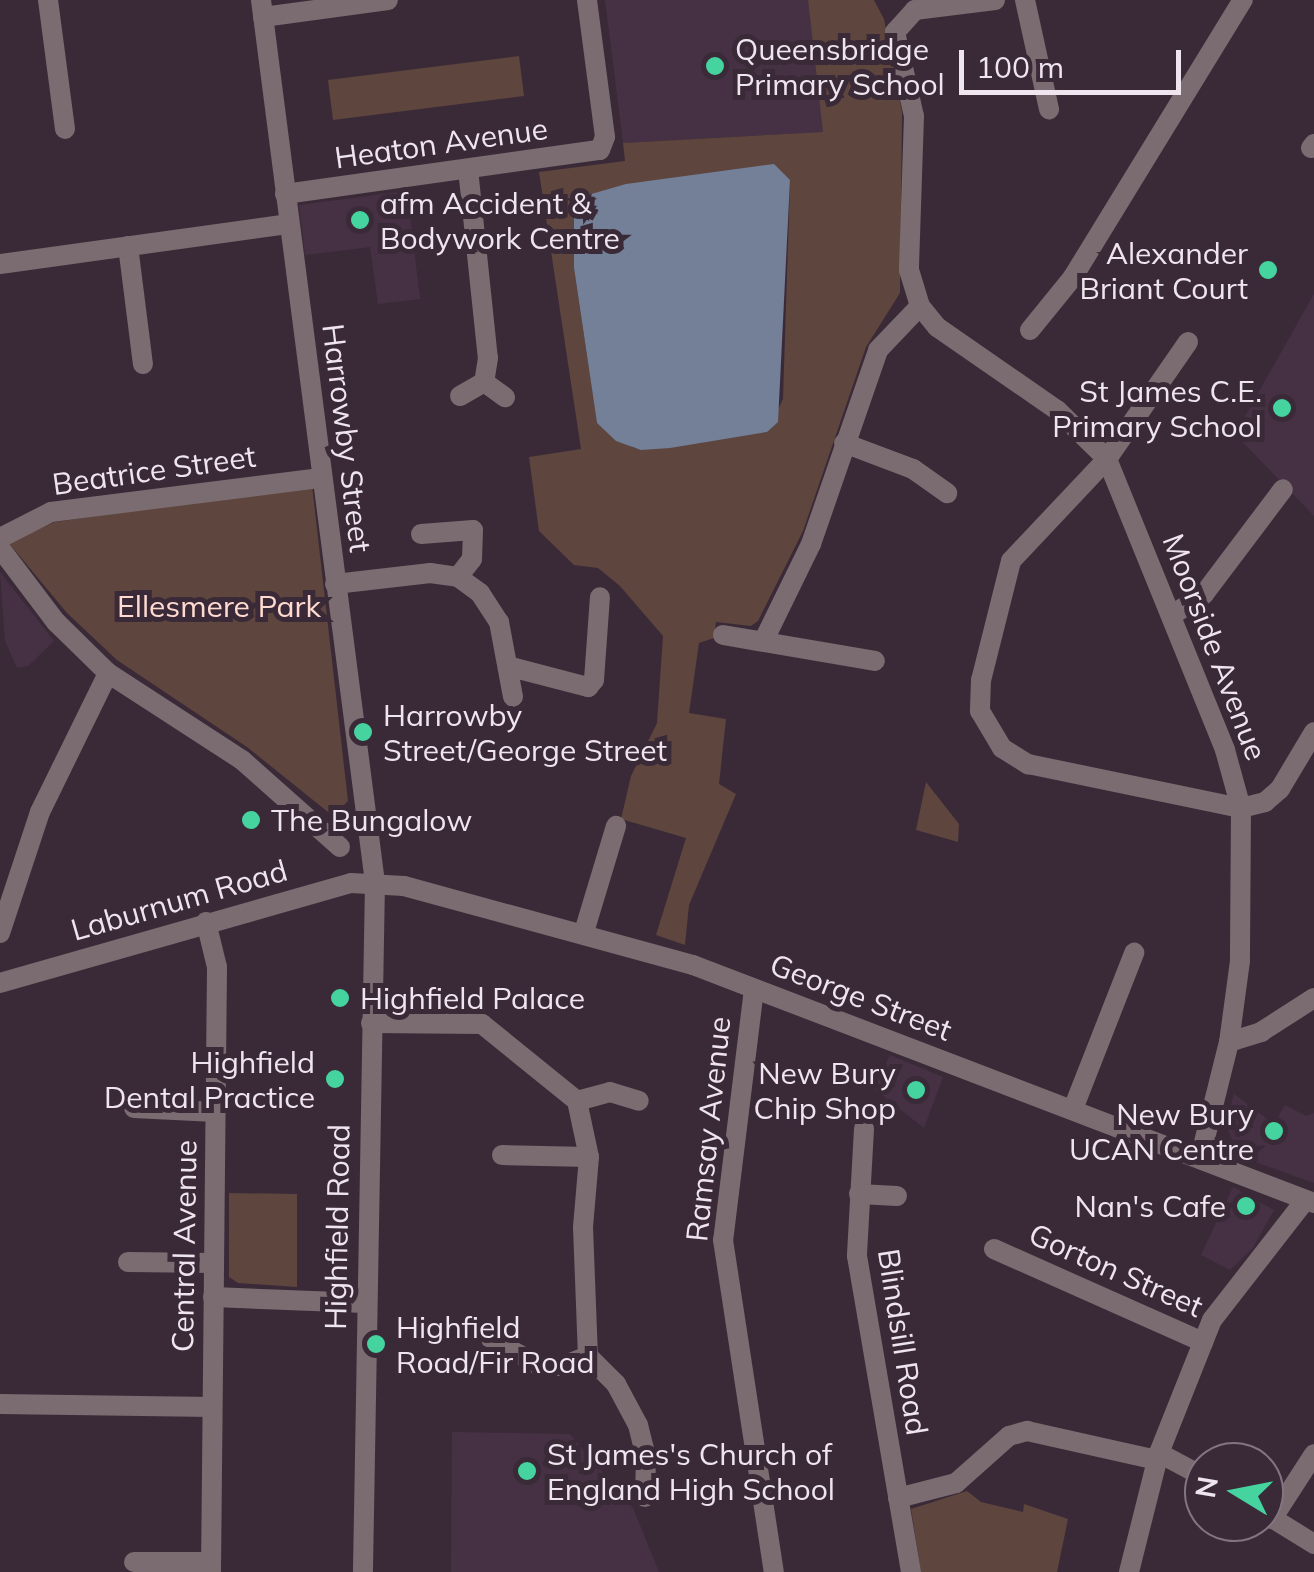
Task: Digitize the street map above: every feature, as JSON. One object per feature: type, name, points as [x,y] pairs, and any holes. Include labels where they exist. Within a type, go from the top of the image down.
[{"type":"street","points":[[48,0],[68,115]]},
{"type":"street","points":[[262,8],[388,0]]},
{"type":"street","name":"Heaton Avenue","points":[[286,194],[603,146],[587,0]]},
{"type":"street","points":[[995,0],[915,10],[895,32],[914,116],[908,255],[920,306],[951,339],[1057,410],[1107,459]]},
{"type":"street","points":[[1025,0],[1049,108]]},
{"type":"street","points":[[1030,330],[1073,277],[1243,0]]},
{"type":"street","name":"Harrowby Street","points":[[262,8],[375,882]]},
{"type":"street","points":[[468,168],[488,294],[484,382]]},
{"type":"street","points":[[0,264],[289,224]]},
{"type":"street","points":[[128,246],[142,364]]},
{"type":"street","points":[[764,640],[811,544],[878,350],[920,306]]},
{"type":"street","points":[[1188,342],[1107,459],[1011,561],[981,680],[985,724],[1002,748],[1028,764],[1241,808],[1265,802],[1280,789],[1314,732]]},
{"type":"street","points":[[460,396],[484,382]]},
{"type":"street","points":[[484,382],[505,397]]},
{"type":"street","points":[[844,443],[934,492]]},
{"type":"street","name":"Moorside Avenue","points":[[1107,459],[1226,750],[1241,808],[1240,961],[1229,1042],[1200,1158]]},
{"type":"street","name":"Beatrice Street","points":[[0,538],[52,512],[321,478]]},
{"type":"street","points":[[1172,615],[1204,594],[1283,489]]},
{"type":"street","points":[[433,540],[473,530],[472,559],[458,577]]},
{"type":"street","points":[[0,548],[56,622],[108,673],[242,760],[338,838]]},
{"type":"street","points":[[335,584],[430,573],[458,577],[491,606],[511,667],[513,697]]},
{"type":"street","points":[[511,667],[588,687],[594,680],[591,606]]},
{"type":"street","points":[[722,635],[846,643],[874,661]]},
{"type":"street","points":[[0,933],[40,812],[108,673]]},
{"type":"street","points":[[584,932],[614,833],[590,834]]},
{"type":"street","name":"Laburnum Road","points":[[0,983],[206,922],[375,882]]},
{"type":"street","name":"George Street","points":[[375,882],[584,932],[754,989],[1309,1202]]},
{"type":"street","name":"Highfield Road","points":[[363,1572],[375,882]]},
{"type":"street","name":"Central Avenue","points":[[206,922],[216,967],[211,1567]]},
{"type":"street","points":[[1073,1110],[1134,953]]},
{"type":"street","name":"Ramsay Avenue","points":[[754,989],[723,1240],[774,1572]]},
{"type":"street","points":[[1229,1042],[1261,1032],[1314,998]]},
{"type":"street","points":[[371,1023],[482,1024],[577,1101],[589,1157],[583,1228],[588,1356],[616,1384],[638,1424],[646,1457],[645,1497]]},
{"type":"street","points":[[577,1101],[630,1095]]},
{"type":"street","points":[[134,1108],[215,1112]]},
{"type":"street","name":"Blindsill Road","points":[[864,1129],[858,1194],[861,1291],[911,1572]]},
{"type":"street","points":[[516,1178],[509,1155],[589,1157]]},
{"type":"street","points":[[858,1194],[897,1196]]},
{"type":"street","points":[[1129,1572],[1158,1456],[1222,1302],[1309,1202]]},
{"type":"street","name":"Gorton Street","points":[[1003,1246],[1203,1342]]},
{"type":"street","points":[[128,1262],[214,1263]]},
{"type":"street","points":[[214,1296],[366,1303]]},
{"type":"street","points":[[492,1339],[508,1358],[551,1368],[588,1356]]},
{"type":"street","points":[[0,1404],[212,1407]]},
{"type":"street","points":[[898,1498],[956,1483],[1004,1427],[1158,1456],[1184,1468]]},
{"type":"street","points":[[1284,1494],[1314,1454]]},
{"type":"street","points":[[1284,1526],[1314,1544]]},
{"type":"street","points":[[134,1562],[211,1567]]},
{"type":"shaded area","name":"Queensbridge Primary School","points":[[605,0],[808,0],[824,132],[623,143]]},
{"type":"shaded area","points":[[407,191],[420,299],[378,304],[370,247],[305,255],[299,205]]},
{"type":"shaded area","name":"St James C.E. Primary School","points":[[1314,294],[1314,516],[1235,434]]},
{"type":"shaded area","points":[[0,572],[54,641],[28,666],[17,668],[5,641]]},
{"type":"shaded area","points":[[890,1055],[943,1077],[924,1128],[874,1089]]},
{"type":"shaded area","points":[[1234,1094],[1274,1124],[1285,1105],[1306,1116],[1314,1113],[1314,1183],[1239,1156],[1226,1125]]},
{"type":"shaded area","points":[[1233,1187],[1274,1210],[1253,1248],[1230,1270],[1201,1255]]},
{"type":"shaded area","name":"St James's Church of England High School","points":[[452,1432],[570,1434],[633,1508],[659,1572],[451,1572]]},
{"type":"green space","points":[[808,0],[874,0],[884,19],[902,112],[900,293],[866,347],[803,531],[758,621],[751,626],[716,622],[714,638],[699,643],[689,713],[726,719],[719,784],[736,794],[689,905],[685,945],[656,935],[686,838],[621,819],[631,776],[657,723],[663,636],[620,586],[598,568],[574,565],[539,531],[529,457],[581,449],[539,172],[625,161],[623,143],[823,132]],"holes":[[[790,180],[783,399],[767,432],[634,448],[597,422],[574,268]]]},
{"type":"green space","points":[[519,56],[524,96],[333,120],[328,80]]},
{"type":"green space","name":"Ellesmere Park","points":[[312,485],[348,801],[333,816],[247,747],[117,660],[67,613],[8,542],[55,522]]},
{"type":"green space","points":[[926,782],[959,824],[958,842],[916,830]]},
{"type":"green space","points":[[229,1193],[297,1194],[297,1287],[238,1283],[229,1277]]},
{"type":"green space","points":[[967,1491],[981,1502],[1023,1512],[1024,1504],[1068,1519],[1057,1572],[921,1572],[911,1509]]},
{"type":"water","points":[[774,164],[790,180],[778,422],[767,432],[670,448],[641,450],[616,441],[597,423],[574,268],[574,199],[626,184]]},
{"type":"place","name":"Queensbridge Primary School","points":[[715,66]]},
{"type":"place","name":"afm Accident & Bodywork Centre","points":[[360,220]]},
{"type":"place","name":"Alexander Briant Court","points":[[1268,270]]},
{"type":"place","name":"St James C.E. Primary School","points":[[1282,408]]},
{"type":"place","name":"Harrowby Street/George Street","points":[[363,732]]},
{"type":"place","name":"The Bungalow","points":[[251,820]]},
{"type":"place","name":"Highfield Palace","points":[[340,998]]},
{"type":"place","name":"Highfield Dental Practice","points":[[335,1079]]},
{"type":"place","name":"New Bury Chip Shop","points":[[916,1090]]},
{"type":"place","name":"New Bury UCAN Centre","points":[[1274,1131]]},
{"type":"place","name":"Nan's Cafe","points":[[1246,1206]]},
{"type":"place","name":"Highfield Road/Fir Road","points":[[376,1344]]},
{"type":"place","name":"St James's Church of England High School","points":[[527,1471]]}]
